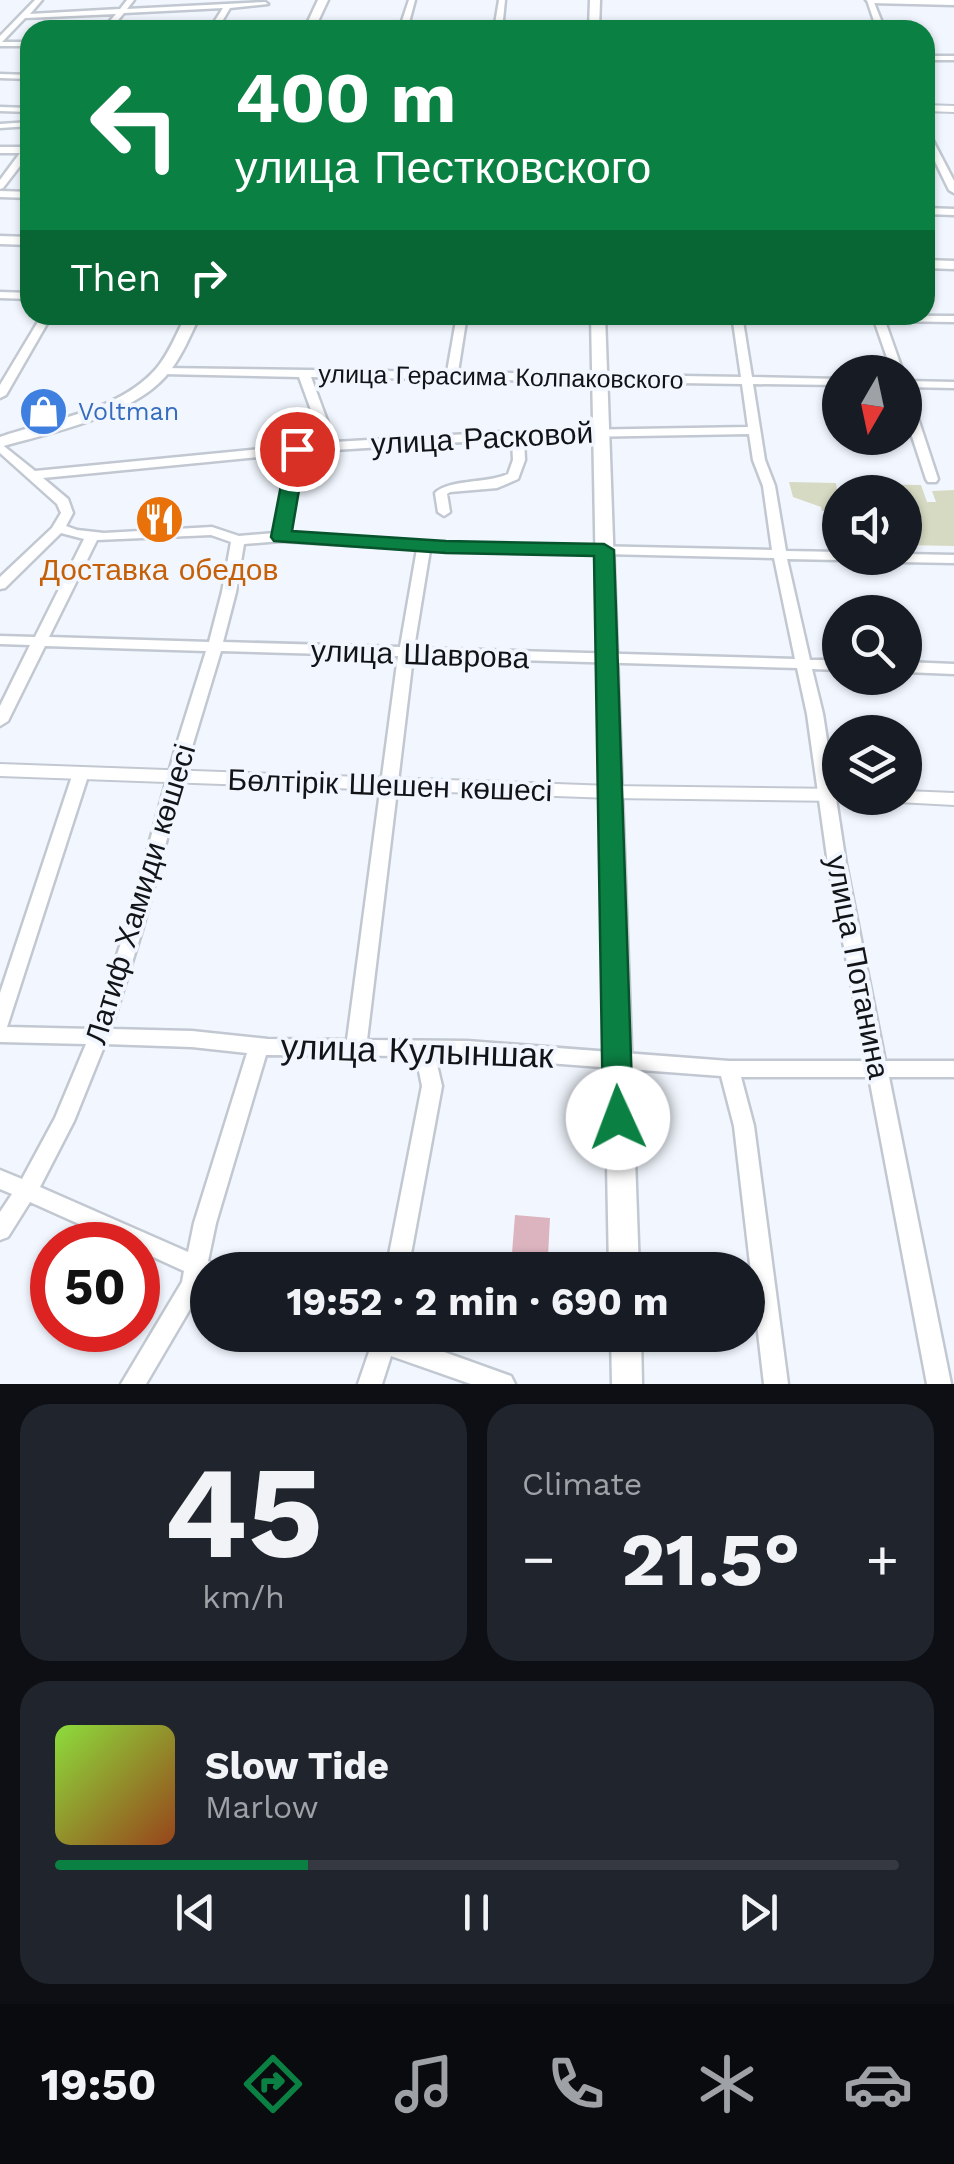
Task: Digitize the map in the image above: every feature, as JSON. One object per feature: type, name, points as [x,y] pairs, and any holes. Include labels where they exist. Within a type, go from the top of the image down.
[{"type":"main road","points":[[871,0],[954,2]]},
{"type":"main road","points":[[0,444],[115,403],[147,386],[162,371],[187,325]]},
{"type":"main road","points":[[598,325],[623,1252]]},
{"type":"main road","points":[[626,1352],[627,1384]]},
{"type":"street","points":[[20,20],[39,0]]},
{"type":"street","points":[[114,20],[131,0]]},
{"type":"street","points":[[218,20],[228,4]]},
{"type":"street","points":[[24,16],[265,4]]},
{"type":"street","points":[[157,20],[161,17],[160,10]]},
{"type":"street","points":[[0,42],[20,20]]},
{"type":"street","points":[[0,186],[20,160]]},
{"type":"street","points":[[948,168],[954,190]]},
{"type":"street","points":[[0,395],[41,325]]},
{"type":"street","points":[[452,377],[460,325]]},
{"type":"street","name":"улица Потанина","points":[[739,325],[754,430],[822,746]]},
{"type":"street","points":[[881,325],[891,355]]},
{"type":"street","name":"улица Герасима Колпаковского","points":[[162,371],[822,382]]},
{"type":"street","points":[[304,374],[330,446]]},
{"type":"street","points":[[922,384],[954,385]]},
{"type":"street","name":"улица Расковой","points":[[32,474],[330,446],[518,434],[754,430]]},
{"type":"street","points":[[444,512],[441,493],[446,489],[456,485],[497,484],[514,476],[519,460],[518,434]]},
{"type":"street","points":[[0,444],[63,502],[67,513],[58,528],[0,585]]},
{"type":"street","points":[[281,537],[297,449]]},
{"type":"street","points":[[922,449],[932,479]]},
{"type":"street","points":[[58,528],[92,536],[212,530],[238,540],[281,537],[424,546],[822,555]]},
{"type":"street","points":[[0,721],[92,536]]},
{"type":"street","name":"Латиф Хамиди көшесі","points":[[0,1230],[29,1191],[101,1037],[212,648],[238,540]]},
{"type":"street","points":[[356,1048],[406,653],[424,546]]},
{"type":"street","points":[[922,558],[954,559]]},
{"type":"street","name":"улица Шаврова","points":[[0,640],[822,665]]},
{"type":"street","points":[[922,668],[954,669]]},
{"type":"street","name":"Бөлтірік Шешен көшесі","points":[[0,770],[611,792],[822,795]]},
{"type":"street","points":[[0,1022],[81,773]]},
{"type":"street","points":[[922,799],[953,802]]},
{"type":"street","name":"улица Потанина","points":[[835,815],[837,864],[939,1384]]},
{"type":"street","name":"улица Кулыншак","points":[[0,1034],[258,1046],[424,1048],[616,1058],[729,1069],[954,1070]]},
{"type":"street","points":[[205,1252],[258,1046]]},
{"type":"street","points":[[400,1252],[432,1086],[424,1048]]},
{"type":"street","points":[[729,1069],[744,1126],[776,1384]]},
{"type":"street","points":[[0,1179],[190,1264]]},
{"type":"street","points":[[133,1384],[190,1288]]},
{"type":"street","points":[[370,1384],[381,1352]]},
{"type":"street","points":[[419,1352],[503,1384]]},
{"type":"green space","points":[[789,482],[822,483],[822,511],[821,507],[793,497]]},
{"type":"green space","points":[[922,488],[927,502],[936,502],[932,491],[954,490],[954,546],[922,545]]},
{"type":"building","points":[[515,1215],[550,1218],[548,1252],[512,1252]]},
{"type":"place","name":"Voltman","points":[[43,411]]},
{"type":"place","name":"Доставка обедов","points":[[159,520]]},
{"type":"route","points":[[297,449],[281,537],[446,547],[604,550],[618,1118]]}]
